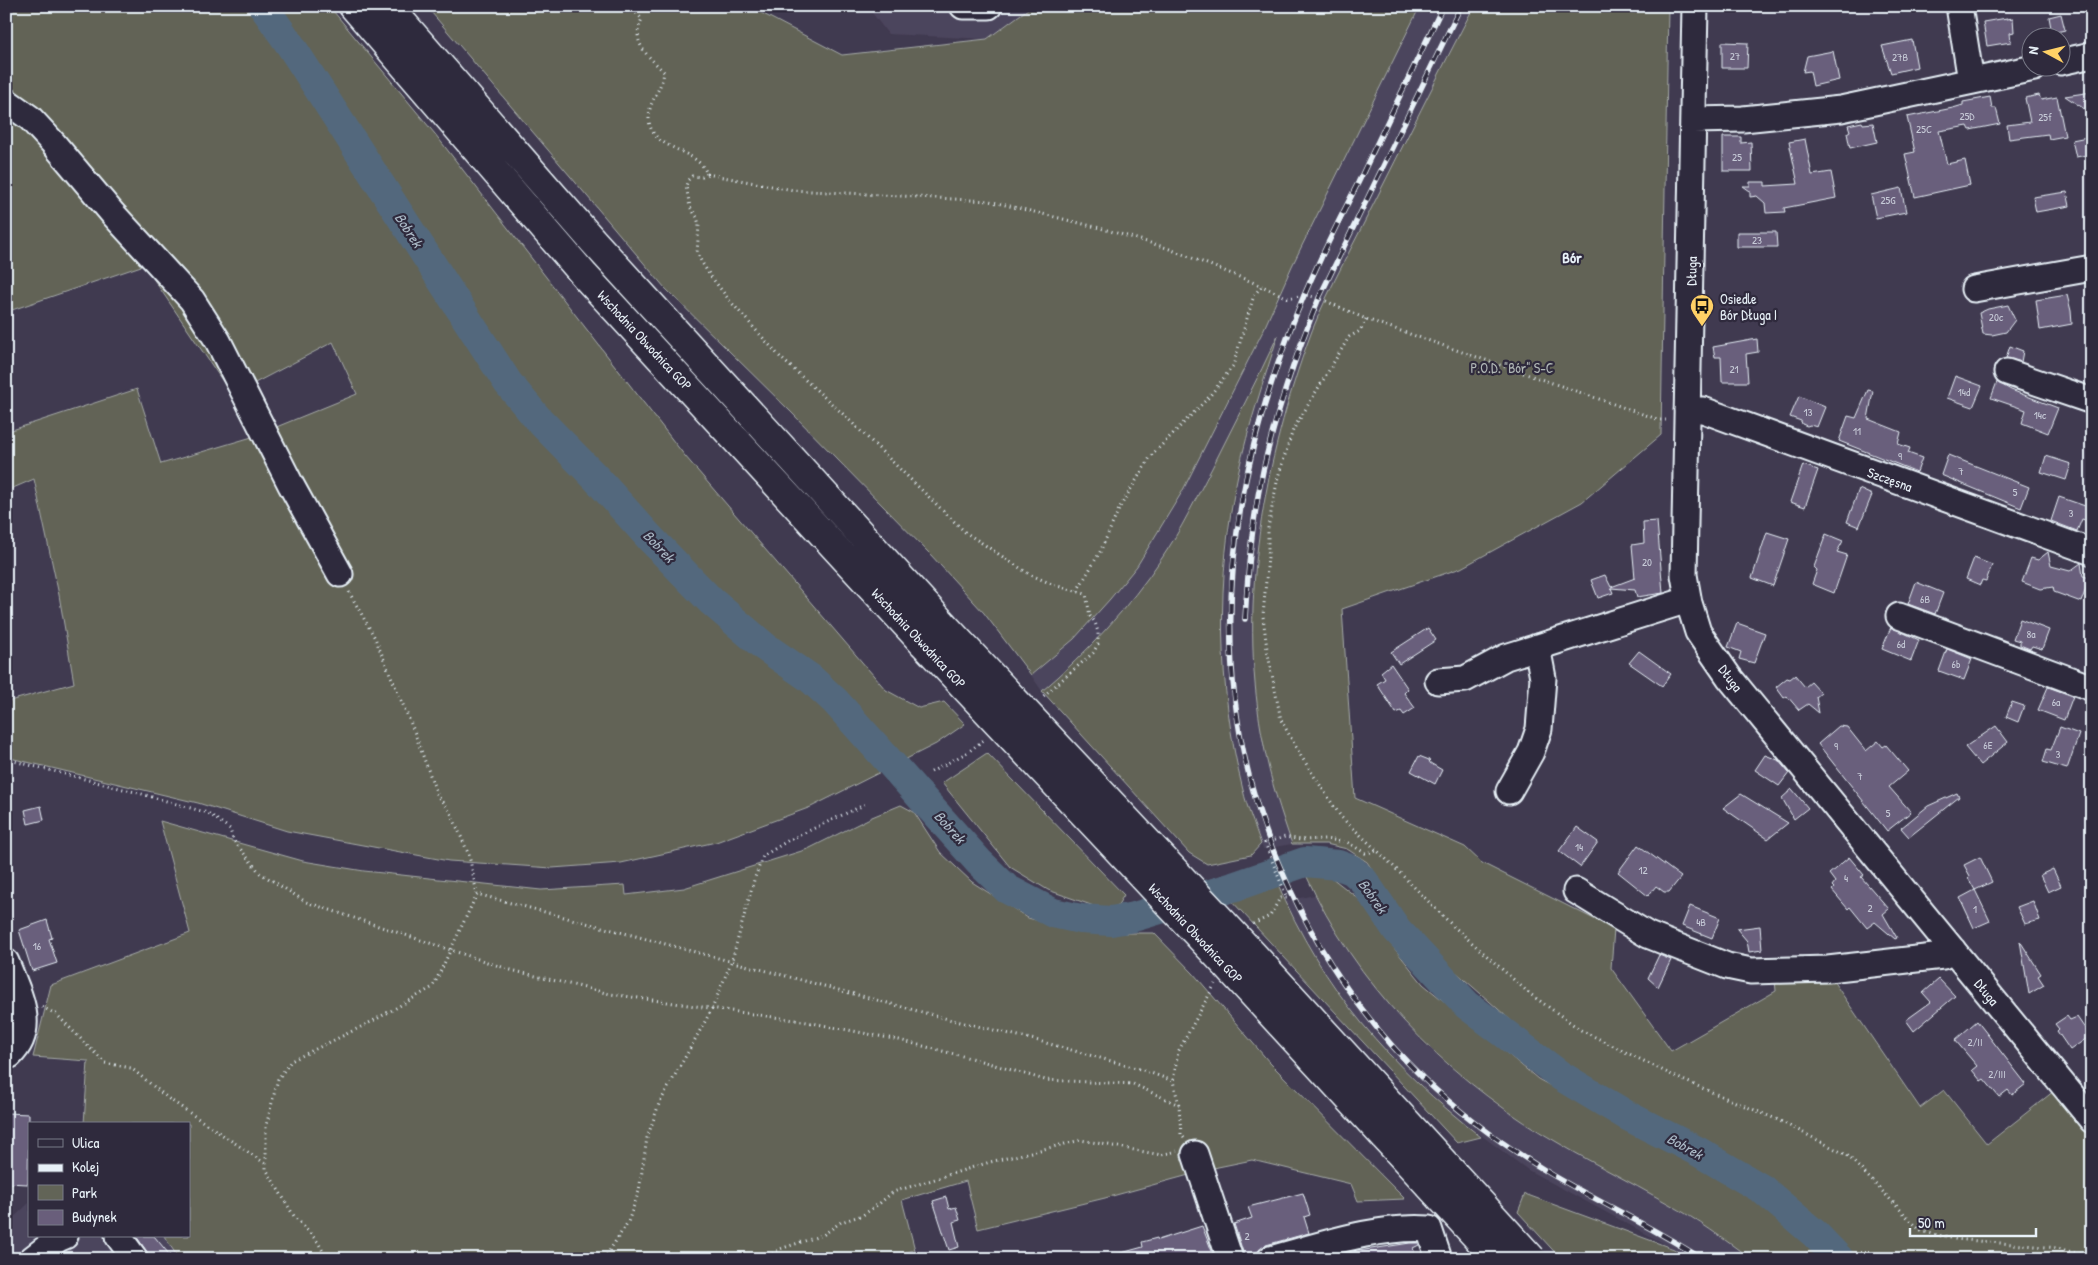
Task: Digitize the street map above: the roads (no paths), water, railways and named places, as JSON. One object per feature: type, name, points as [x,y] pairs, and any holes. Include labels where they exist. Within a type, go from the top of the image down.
[{"type":"highway","name":"Wschodnia Obwodnica GOP","points":[[353,6],[586,276],[923,643],[1227,966],[1497,1259]]},
{"type":"highway","name":"Wschodnia Obwodnica GOP","points":[[388,6],[672,329],[943,624],[1248,949],[1532,1259]]},
{"type":"street","points":[[963,6],[989,6]]},
{"type":"street","name":"Długa","points":[[1695,6],[1684,575],[1688,600],[1698,632],[1729,676],[2092,1120]]},
{"type":"street","points":[[1959,6],[1972,81]]},
{"type":"street","points":[[2070,60],[2092,55]]},
{"type":"street","points":[[1693,120],[1743,119],[1841,109],[2020,71]]},
{"type":"street","points":[[6,101],[30,118],[113,214],[192,300],[218,341],[291,485],[340,574]]},
{"type":"street","points":[[1974,290],[2092,268]]},
{"type":"street","points":[[2007,372],[2092,401]]},
{"type":"street","name":"Szczęsna","points":[[1687,415],[1703,410],[2092,552]]},
{"type":"street","points":[[1438,681],[1465,679],[1506,657],[1688,600]]},
{"type":"street","points":[[1899,616],[2092,688]]},
{"type":"street","points":[[1509,791],[1531,752],[1539,729],[1543,678],[1537,647]]},
{"type":"street","points":[[1576,891],[1648,935],[1712,960],[1751,971],[1828,969],[1943,956],[1954,950]]},
{"type":"street","points":[[6,962],[25,1014],[23,1036],[17,1048],[10,1055],[6,1055]]},
{"type":"street","points":[[1195,1154],[1230,1259]]},
{"type":"street","points":[[1281,1256],[1368,1234],[1411,1227],[1429,1229],[1439,1259]]},
{"type":"street","points":[[32,1259],[60,1238]]},
{"type":"street","points":[[119,1238],[134,1259]]},
{"type":"waterway","name":"Bobrek","points":[[263,6],[291,46],[508,383],[538,419],[711,601],[765,647],[810,678],[835,701],[979,862],[1007,889],[1053,913],[1081,919],[1111,921],[1134,917],[1233,887],[1305,862],[1338,865],[1352,870],[1363,880],[1397,930],[1467,1005],[1561,1076],[1628,1116],[1699,1152],[1762,1189],[1815,1234],[1839,1259]]},
{"type":"railway","points":[[1443,6],[1313,276],[1296,314],[1267,399],[1249,464],[1237,531],[1231,597],[1232,664],[1239,730],[1255,796],[1278,862],[1291,892],[1340,978],[1379,1031],[1424,1079],[1469,1118],[1501,1142],[1551,1174],[1665,1236],[1702,1259]]},
{"type":"railway","points":[[1245,619],[1251,545],[1259,489],[1280,405],[1302,340],[1319,298],[1461,6]]},
{"type":"place","name":"Osiedle Bór Długa I","points":[[1702,327]]},
{"type":"district","name":"Bór","points":[[1572,257]]},
{"type":"park label","name":"P.O.D. \"Bór\" S-C","points":[[1512,367]]}]
